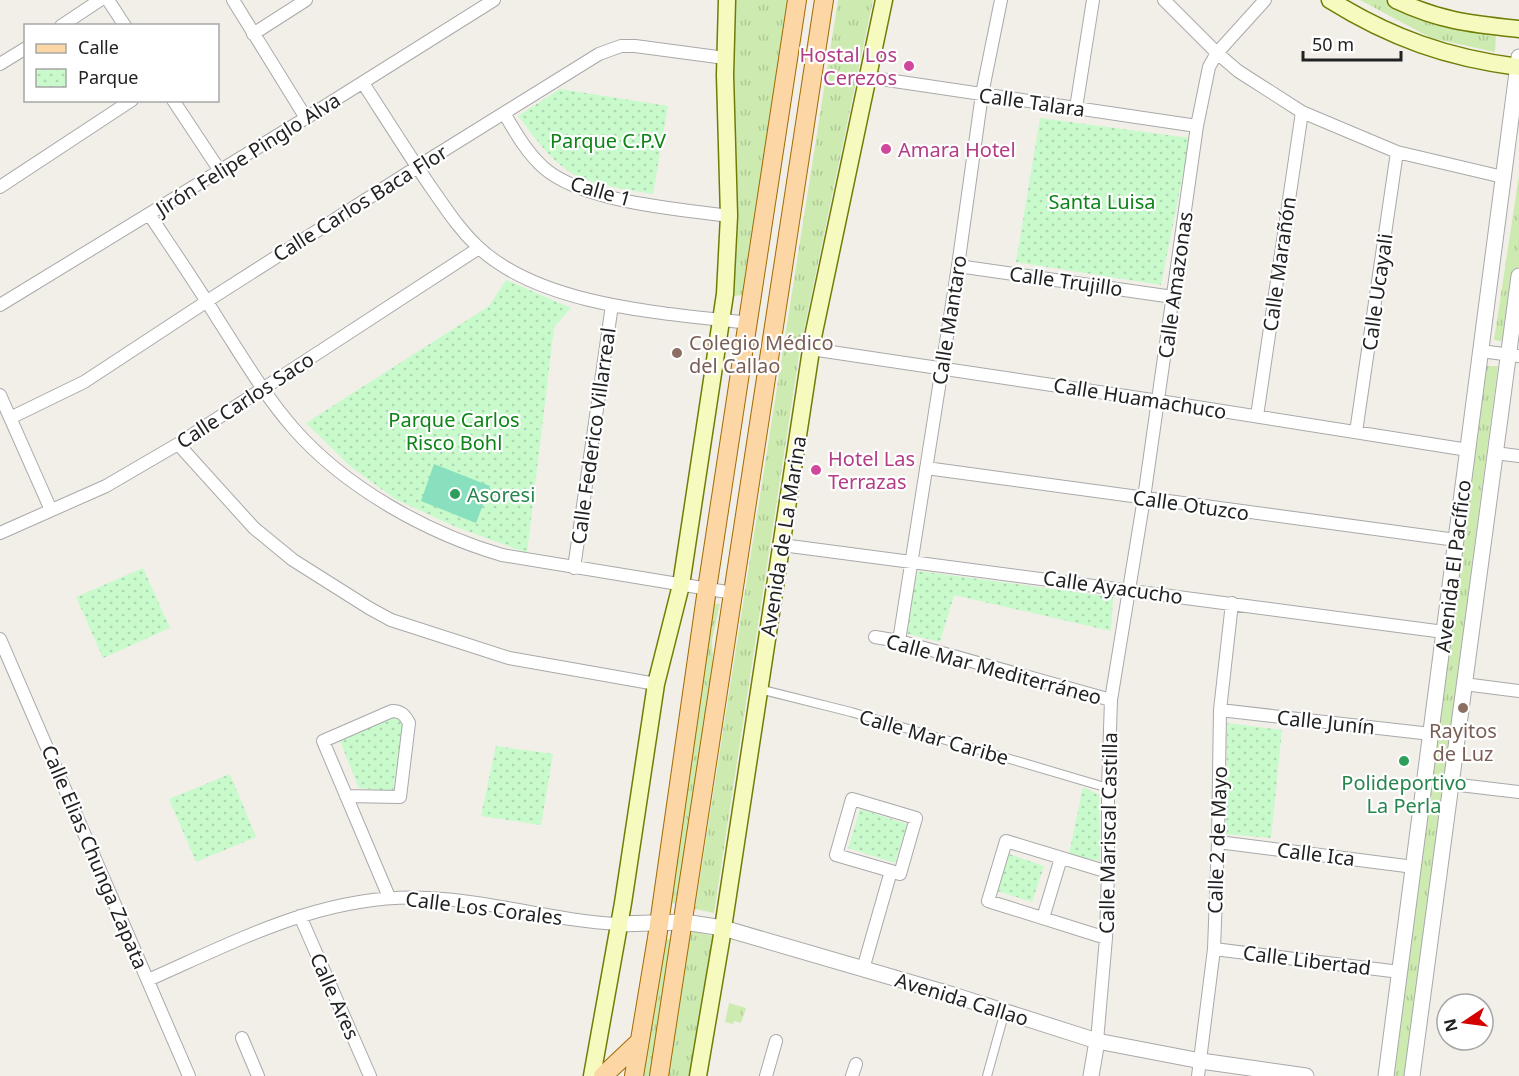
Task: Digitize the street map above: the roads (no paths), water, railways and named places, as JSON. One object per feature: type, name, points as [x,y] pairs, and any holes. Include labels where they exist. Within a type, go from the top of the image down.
[{"type":"main road","points":[[592,1076],[619,924],[656,684],[681,585],[722,319],[729,216],[725,58],[727,0]]},
{"type":"main road","points":[[634,1076],[797,0]]},
{"type":"main road","name":"Avenida de La Marina","points":[[659,1076],[824,0]]},
{"type":"main road","name":"Avenida de La Marina","points":[[698,1076],[812,349],[867,77],[885,0]]},
{"type":"main road","points":[[1330,0],[1362,20],[1435,51],[1464,59],[1519,64]]},
{"type":"main road","points":[[1396,0],[1418,5],[1445,20],[1519,29]]},
{"type":"main road","points":[[603,1076],[640,1041]]},
{"type":"street","points":[[64,24],[100,0]]},
{"type":"street","points":[[108,0],[124,24]]},
{"type":"street","points":[[233,0],[306,118]]},
{"type":"street","points":[[254,34],[306,0]]},
{"type":"street","name":"Jirón Felipe Pinglo Alva","points":[[0,305],[363,83],[494,0]]},
{"type":"street","name":"Calle Mantaro","points":[[899,641],[958,266],[982,94],[1001,0]]},
{"type":"street","points":[[1076,108],[1093,0]]},
{"type":"street","points":[[1164,0],[1217,53],[1245,75],[1302,112],[1397,152],[1503,177]]},
{"type":"street","name":"Calle Amazonas","points":[[1129,590],[1205,82],[1209,67],[1217,53],[1265,0]]},
{"type":"street","name":"Calle Carlos Baca Flor","points":[[10,418],[84,382],[417,167],[599,54],[621,46],[635,46],[725,58]]},
{"type":"street","points":[[0,64],[24,49]]},
{"type":"street","name":"Avenida El Pacífico","points":[[1386,1076],[1519,64]]},
{"type":"street","name":"Calle Talara","points":[[867,77],[1197,126]]},
{"type":"street","points":[[363,83],[456,224],[479,248],[510,270],[569,294],[612,305],[748,322]]},
{"type":"street","points":[[0,187],[129,102]]},
{"type":"street","points":[[174,102],[220,171]]},
{"type":"street","name":"Calle Marañón","points":[[1257,416],[1302,112]]},
{"type":"street","name":"Calle 1","points":[[504,113],[529,153],[544,169],[566,182],[596,194],[729,216]]},
{"type":"street","name":"Calle Ucayali","points":[[1356,432],[1397,152]]},
{"type":"street","points":[[149,214],[262,389],[295,431],[330,464],[368,491],[411,518],[477,547],[502,555],[733,593]]},
{"type":"street","name":"Calle Carlos Saco","points":[[0,533],[106,486],[178,444],[479,248]]},
{"type":"street","name":"Calle Trujillo","points":[[958,266],[1173,297]]},
{"type":"street","name":"Avenida El Pacífico","points":[[1412,1076],[1495,453],[1514,356],[1519,276]]},
{"type":"street","name":"Calle Federico Villarreal","points":[[574,568],[612,305]]},
{"type":"street","name":"Calle Huamachuco","points":[[812,349],[1468,450]]},
{"type":"street","points":[[1481,351],[1514,356]]},
{"type":"street","points":[[0,396],[51,510]]},
{"type":"street","points":[[178,444],[254,528],[293,560],[384,616],[509,658],[656,684]]},
{"type":"street","points":[[1495,453],[1519,456]]},
{"type":"street","name":"Calle Otuzco","points":[[926,468],[1456,540]]},
{"type":"street","name":"Calle Ayacucho","points":[[782,545],[911,560],[1444,632]]},
{"type":"street","name":"Calle Mariscal Castilla","points":[[1091,1076],[1097,1041],[1106,938],[1112,700],[1129,590]]},
{"type":"street","name":"Calle 2 de Mayo","points":[[1200,1068],[1214,949],[1220,710],[1232,603]]},
{"type":"street","name":"Calle Mar Mediterráneo","points":[[876,637],[899,641],[1112,700]]},
{"type":"street","name":"Calle Elias Chunga Zapata","points":[[0,639],[189,1076]]},
{"type":"street","points":[[1464,684],[1519,691]]},
{"type":"street","name":"Calle Mar Caribe","points":[[759,689],[851,712],[1108,788]]},
{"type":"street","name":"Calle Junín","points":[[1220,710],[1431,734]]},
{"type":"street","points":[[346,796],[399,797],[409,723],[399,711],[392,711],[323,741],[346,796],[389,897]]},
{"type":"street","points":[[1451,784],[1519,792]]},
{"type":"street","points":[[852,799],[916,818],[900,874],[891,871],[836,855],[852,799]]},
{"type":"street","points":[[1106,938],[988,902],[1006,841],[1108,872]]},
{"type":"street","name":"Calle Ica","points":[[1218,842],[1414,867]]},
{"type":"street","points":[[1043,918],[1061,858]]},
{"type":"street","points":[[863,969],[891,871]]},
{"type":"street","name":"Calle Los Corales","points":[[148,980],[300,916],[336,905],[389,897],[432,898],[591,922],[619,924]]},
{"type":"street","name":"Calle Ares","points":[[300,916],[370,1076]]},
{"type":"street","name":"Avenida Callao","points":[[619,924],[659,921],[723,928],[1005,1011],[1097,1041],[1200,1068],[1304,1076]]},
{"type":"street","name":"Calle Libertad","points":[[1214,949],[1400,972]]},
{"type":"street","points":[[987,1076],[1005,1011]]},
{"type":"street","points":[[242,1038],[258,1076]]},
{"type":"street","points":[[766,1076],[776,1041]]},
{"type":"place","name":"Hostal Los Cerezos","points":[[909,66]]},
{"type":"place","name":"Amara Hotel","points":[[886,149]]},
{"type":"place","name":"Colegio Médico del Callao","points":[[677,353]]},
{"type":"place","name":"Hotel Las Terrazas","points":[[816,470]]},
{"type":"place","name":"Asoresi","points":[[455,494]]},
{"type":"place","name":"Rayitos de Luz","points":[[1463,708]]},
{"type":"place","name":"Polideportivo La Perla","points":[[1404,761]]},
{"type":"park label","name":"Parque C.P.V","points":[[608,140]]},
{"type":"park label","name":"Santa Luisa","points":[[1102,201]]},
{"type":"park label","name":"Parque Carlos Risco Bohl","points":[[454,430]]}]
